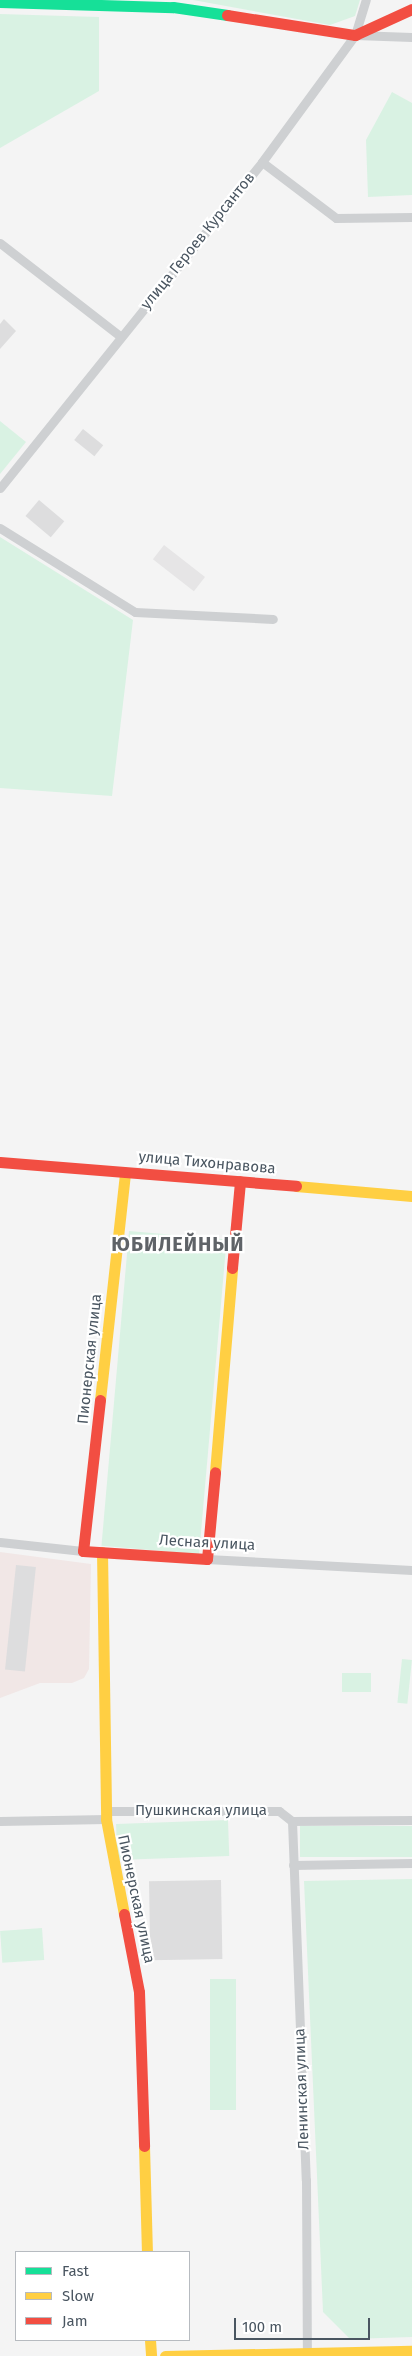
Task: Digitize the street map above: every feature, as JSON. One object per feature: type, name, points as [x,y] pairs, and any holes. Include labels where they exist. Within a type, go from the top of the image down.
[{"type":"street","name":"улица Героев Курсантов","points":[[0,488],[262,162],[345,54],[355,35],[366,0]]},
{"type":"street","points":[[0,2],[72,2],[173,7],[355,35],[412,38]]},
{"type":"street","points":[[355,35],[412,9]]},
{"type":"street","points":[[262,162],[336,218],[412,217]]},
{"type":"street","points":[[0,243],[121,338]]},
{"type":"street","points":[[0,528],[135,612],[274,619]]},
{"type":"street","name":"улица Тихонравова","points":[[0,1162],[412,1196]]},
{"type":"street","name":"Пионерская улица","points":[[83,1550],[124,1172]]},
{"type":"street","points":[[207,1559],[240,1181]]},
{"type":"street","name":"Лесная улица","points":[[0,1542],[102,1552],[412,1570]]},
{"type":"street","name":"Пионерская улица","points":[[102,1552],[106,1815],[139,1992],[147,2251]]},
{"type":"street","name":"Пушкинская улица","points":[[0,1821],[106,1815],[279,1811],[292,1821],[412,1820]]},
{"type":"street","name":"Ленинская улица","points":[[292,1821],[306,2180],[307,2355]]},
{"type":"street","points":[[293,1865],[412,1863]]},
{"type":"street","points":[[150,2341],[151,2356]]},
{"type":"street","points":[[165,2356],[307,2355],[412,2351]]},
{"type":"shaded area","points":[[164,545],[205,577],[194,591],[153,559]]},
{"type":"shaded area","points":[[0,1552],[91,1564],[89,1669],[84,1678],[72,1683],[40,1683],[0,1698]]},
{"type":"green space","points":[[193,0],[360,0],[355,16],[330,25]]},
{"type":"green space","points":[[0,14],[99,17],[99,91],[0,148]]},
{"type":"green space","points":[[392,92],[412,103],[412,195],[368,197],[366,140]]},
{"type":"green space","points":[[0,421],[26,442],[0,474]]},
{"type":"green space","points":[[0,537],[133,620],[112,796],[0,788]]},
{"type":"green space","points":[[129,1231],[227,1240],[199,1554],[101,1546]]},
{"type":"green space","points":[[402,1659],[412,1660],[407,1704],[397,1703]]},
{"type":"green space","points":[[342,1673],[371,1673],[371,1692],[342,1692]]},
{"type":"green space","points":[[228,1820],[229,1856],[117,1860],[116,1824]]},
{"type":"green space","points":[[300,1826],[412,1826],[412,1857],[300,1857]]},
{"type":"green space","points":[[412,1879],[412,2337],[350,2339],[323,2312],[304,1881]]},
{"type":"green space","points":[[42,1928],[44,1960],[2,1963],[0,1931]]},
{"type":"green space","points":[[210,1979],[236,1979],[236,2110],[210,2110]]},
{"type":"building","points":[[4,319],[16,331],[0,349],[0,324]]},
{"type":"building","points":[[83,429],[103,445],[94,456],[74,440]]},
{"type":"building","points":[[39,500],[64,521],[51,537],[26,516]]},
{"type":"building","points":[[16,1565],[36,1567],[25,1672],[5,1669]]},
{"type":"building","points":[[221,1880],[222,1959],[150,1960],[149,1881]]},
{"type":"traffic: fast","points":[[0,2],[173,7],[227,15]]},
{"type":"traffic: slow","points":[[100,1400],[125,1172]]},
{"type":"traffic: slow","points":[[296,1186],[412,1196]]},
{"type":"traffic: slow","points":[[215,1472],[232,1268]]},
{"type":"traffic: slow","points":[[102,1552],[106,1819],[124,1914]]},
{"type":"traffic: slow","points":[[144,2146],[147,2251]]},
{"type":"traffic: slow","points":[[150,2341],[151,2356]]},
{"type":"traffic: slow","points":[[165,2356],[412,2351]]},
{"type":"traffic: jam","points":[[227,15],[355,35],[412,9]]},
{"type":"traffic: jam","points":[[0,1162],[296,1186]]},
{"type":"traffic: jam","points":[[232,1268],[240,1181]]},
{"type":"traffic: jam","points":[[100,1400],[83,1551],[207,1559],[215,1472]]},
{"type":"traffic: jam","points":[[124,1914],[139,1992],[144,2146]]},
{"type":"district","name":"ЮБИЛЕЙНЫЙ","points":[[178,1244]]}]
